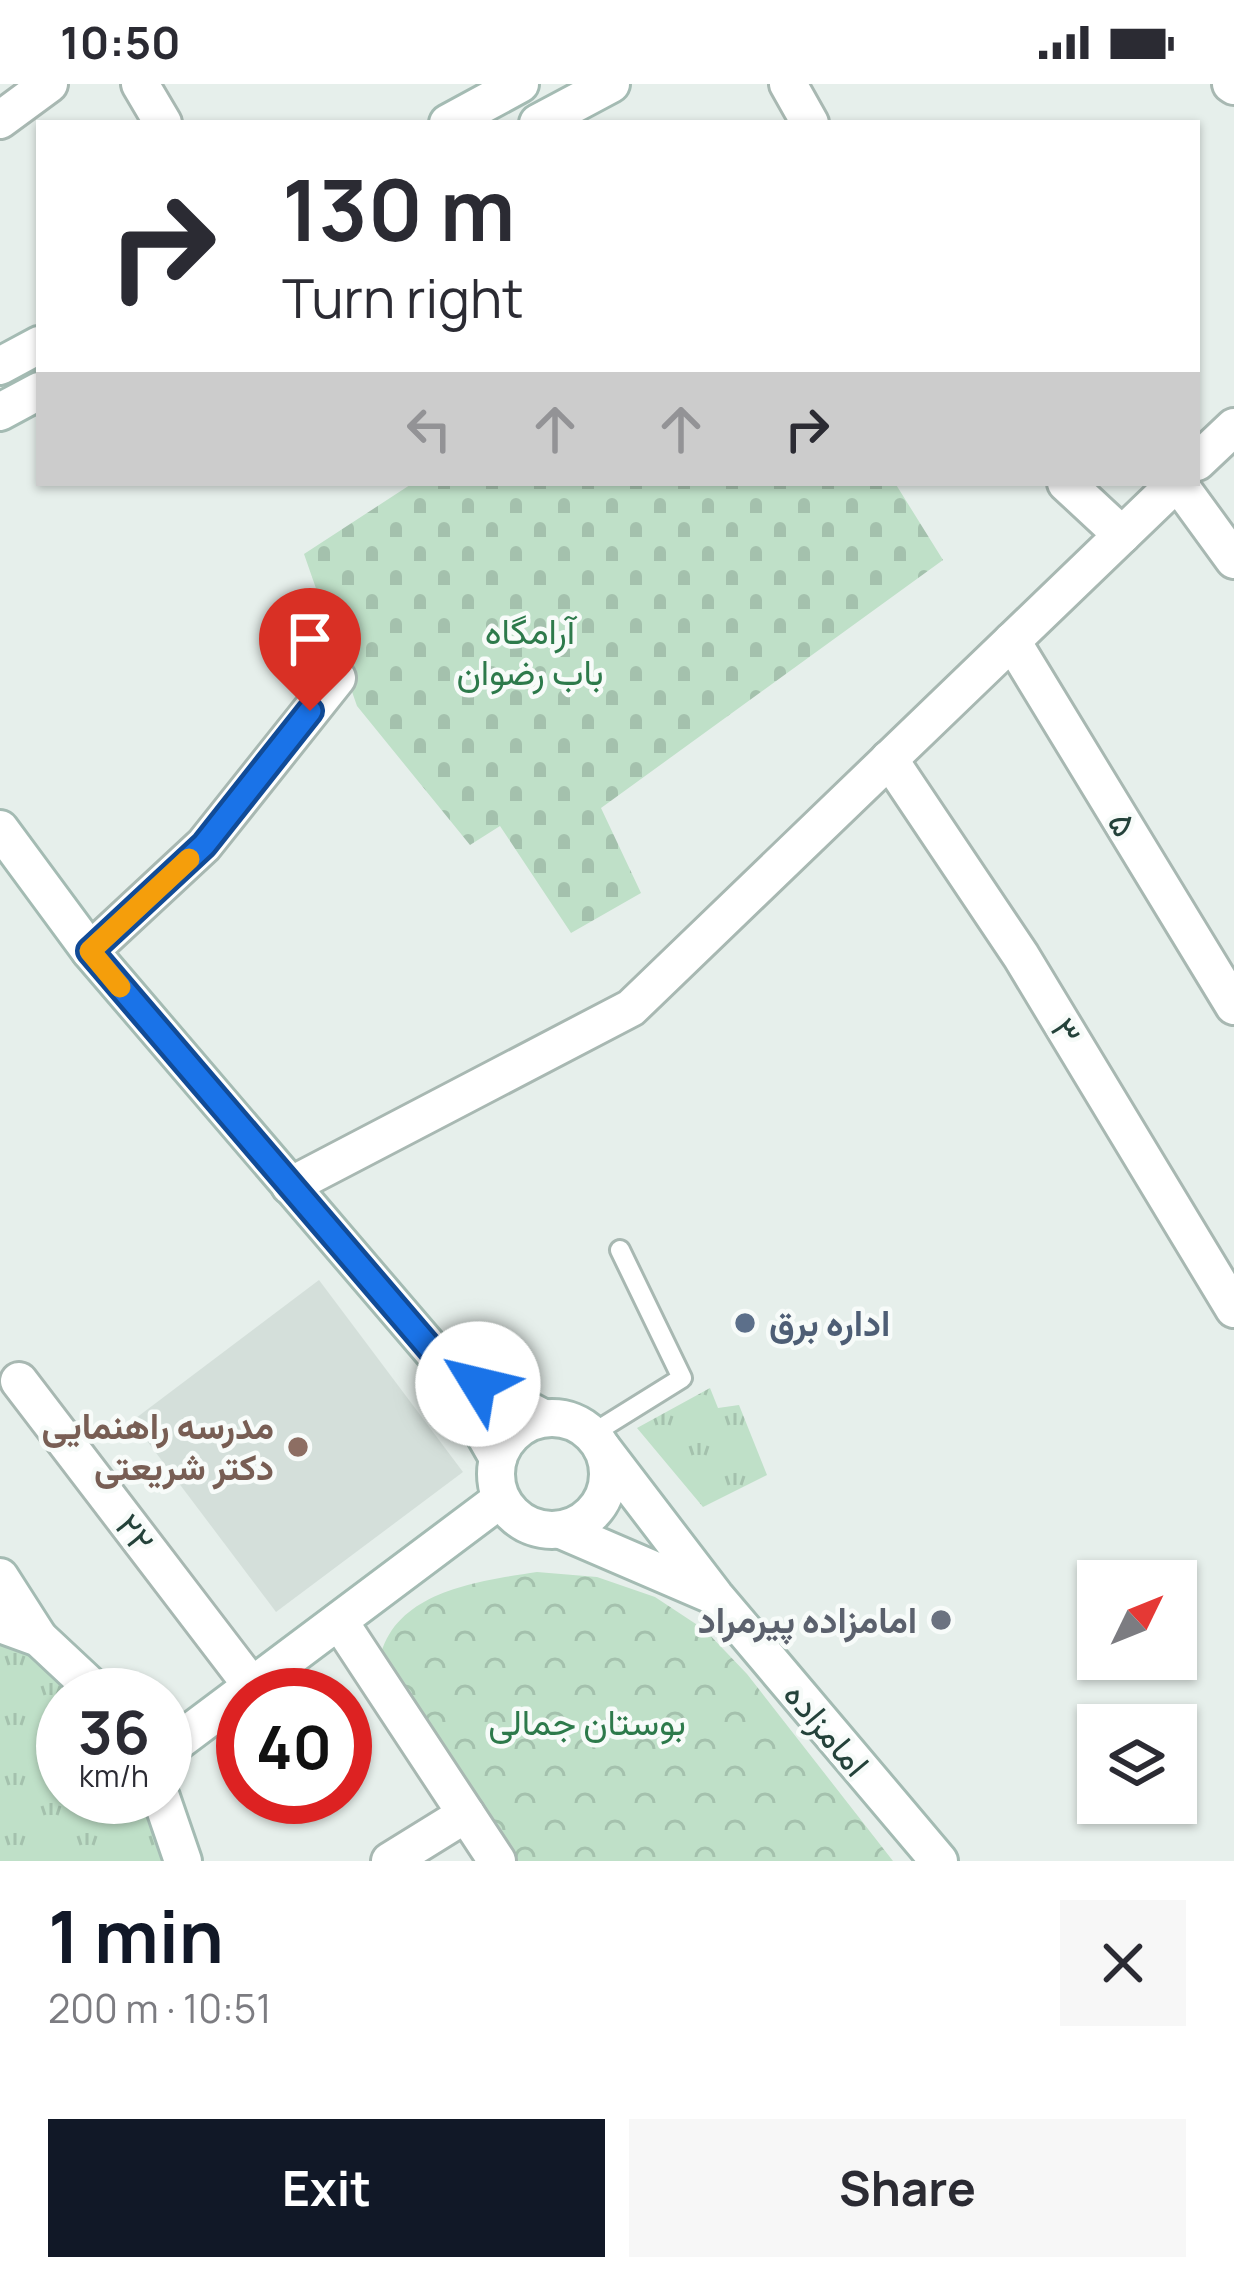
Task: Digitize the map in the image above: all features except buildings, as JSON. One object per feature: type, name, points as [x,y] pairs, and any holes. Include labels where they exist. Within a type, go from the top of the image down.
[{"type":"street","points":[[0,120],[49,84]]},
{"type":"street","points":[[140,84],[161,120]]},
{"type":"street","points":[[454,120],[520,84]]},
{"type":"street","points":[[544,120],[611,84]]},
{"type":"street","points":[[788,84],[808,120]]},
{"type":"street","points":[[0,366],[36,347]]},
{"type":"street","points":[[0,412],[36,393]]},
{"type":"street","points":[[1200,459],[1234,427]]},
{"type":"street","points":[[1069,486],[1122,535]]},
{"type":"street","points":[[290,1186],[631,1008],[1174,486]]},
{"type":"street","points":[[1179,486],[1234,560]]},
{"type":"street","name":"۵","points":[[1012,641],[1234,1006]]},
{"type":"street","points":[[90,951],[204,845],[337,678]]},
{"type":"street","name":"۳","points":[[889,759],[1021,956],[1234,1309]]},
{"type":"street","points":[[0,829],[90,951],[446,1367],[498,1458]]},
{"type":"street","points":[[446,1367],[543,1418]]},
{"type":"street","name":"۲۲","points":[[19,1381],[238,1668]]},
{"type":"street","points":[[561,1530],[592,1514],[608,1483],[597,1441],[561,1418],[543,1418],[511,1434],[498,1458],[496,1483],[501,1499],[526,1524],[561,1530],[715,1596]]},
{"type":"street","name":"امامزاده","points":[[597,1441],[715,1596],[939,1861]]},
{"type":"street","points":[[276,1668],[501,1499]]},
{"type":"street","points":[[0,1577],[39,1638],[71,1668]]},
{"type":"street","points":[[339,1621],[497,1861]]},
{"type":"street","points":[[0,1624],[39,1638]]},
{"type":"street","points":[[390,1861],[466,1814]]},
{"type":"street","points":[[170,1824],[183,1861]]},
{"type":"lane","points":[[597,1441],[682,1378],[620,1250]]},
{"type":"shaded area","name":"مدرسه راهنمایی دکتر شریعتی","points":[[319,1280],[463,1472],[276,1612],[132,1421]]},
{"type":"green space","name":"آرامگاه باب رضوان","points":[[408,486],[897,486],[943,560],[601,808],[641,893],[571,933],[500,826],[470,845],[357,706],[304,554]]},
{"type":"green space","points":[[710,1388],[718,1408],[739,1405],[767,1475],[703,1507],[637,1428]]},
{"type":"green space","name":"بوستان جمالی","points":[[537,1572],[597,1577],[655,1597],[705,1630],[747,1674],[893,1861],[511,1861],[380,1658],[389,1635],[421,1604],[466,1586]]},
{"type":"green space","points":[[0,1643],[39,1658],[50,1668],[36,1668],[36,1824],[149,1824],[162,1861],[0,1861]]},
{"type":"slow traffic","points":[[120,987],[90,951],[189,859]]},
{"type":"place","name":"اداره برق","points":[[745,1323]]},
{"type":"place","name":"مدرسه راهنمایی دکتر شریعتی","points":[[298,1447]]},
{"type":"place","name":"امامزاده پیرمراد","points":[[941,1620]]},
{"type":"route","points":[[310,711],[204,845],[90,951],[446,1367],[478,1384]]}]
